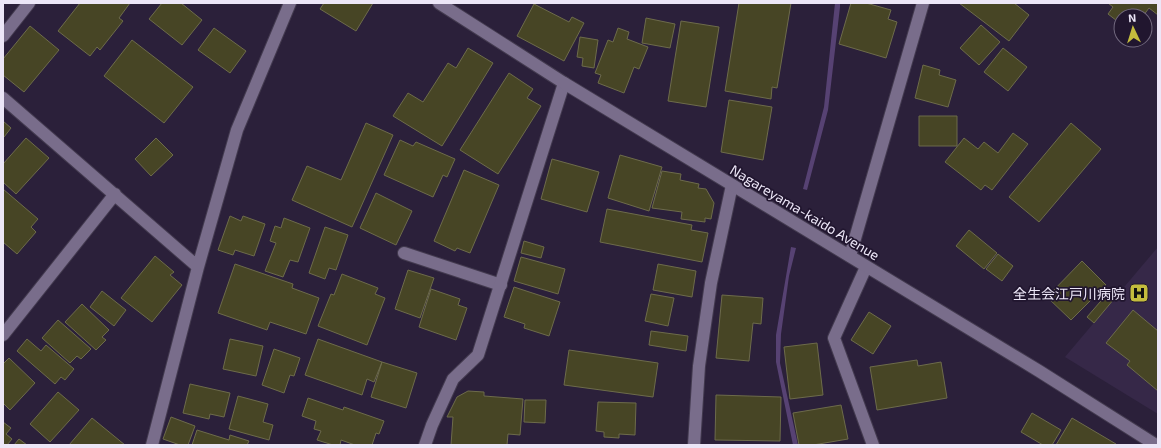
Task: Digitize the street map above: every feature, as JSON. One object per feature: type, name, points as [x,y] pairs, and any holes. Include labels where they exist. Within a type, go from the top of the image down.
[{"type":"street","points":[[3,36],[29,3]]},
{"type":"street","points":[[152,445],[198,267],[237,130],[290,3]]},
{"type":"street","name":"Nagareyama-kaido Avenue","points":[[439,3],[564,83],[1039,371],[1156,445]]},
{"type":"street","points":[[850,256],[923,3]]},
{"type":"street","points":[[425,445],[432,425],[453,379],[478,355],[564,83]]},
{"type":"street","points":[[3,98],[198,267]]},
{"type":"street","points":[[694,445],[702,343],[711,283],[732,185]]},
{"type":"street","points":[[3,335],[115,194]]},
{"type":"street","points":[[404,253],[501,284]]},
{"type":"street","points":[[866,267],[834,338],[873,445]]},
{"type":"shaded area","points":[[835,3],[840,3],[840,7],[828,110],[807,190],[803,189],[824,107]]},
{"type":"shaded area","points":[[791,247],[796,248],[789,276],[781,334],[780,363],[798,445],[793,445],[776,362],[776,335]]},
{"type":"shaded area","name":"全生会江戸川病院","points":[[1158,247],[1158,414],[1065,357]]},
{"type":"building","points":[[80,3],[130,3],[119,18],[123,21],[100,50],[97,47],[90,56],[58,31]]},
{"type":"building","points":[[162,3],[181,3],[202,20],[182,45],[149,19]]},
{"type":"building","points":[[324,3],[373,3],[356,31],[320,9]]},
{"type":"building","points":[[739,3],[791,3],[777,88],[772,87],[771,99],[725,91]]},
{"type":"building","points":[[851,3],[866,3],[891,10],[888,19],[897,22],[886,58],[839,44]]},
{"type":"building","points":[[959,3],[1014,3],[1029,15],[1009,41]]},
{"type":"building","points":[[1108,3],[1158,3],[1158,15],[1153,11],[1153,8],[1113,8],[1113,18],[1108,14],[1113,7]]},
{"type":"building","points":[[534,4],[569,22],[572,17],[584,23],[564,61],[517,36]]},
{"type":"building","points":[[646,18],[675,24],[670,48],[642,43]]},
{"type":"building","points":[[681,21],[719,27],[706,107],[668,101]]},
{"type":"building","points":[[981,25],[1000,42],[979,65],[960,48]]},
{"type":"building","points":[[30,26],[59,50],[24,92],[3,75],[3,59]]},
{"type":"building","points":[[214,28],[246,51],[230,73],[198,50]]},
{"type":"building","points":[[618,28],[629,32],[627,39],[648,47],[639,69],[634,67],[624,93],[598,83],[601,75],[595,73],[608,40],[613,42]]},
{"type":"building","points":[[580,37],[598,40],[594,68],[582,66],[583,58],[577,57]]},
{"type":"building","points":[[132,40],[193,87],[164,123],[104,76]]},
{"type":"building","points":[[468,48],[493,63],[442,146],[393,116],[408,93],[423,102],[448,63],[456,68]]},
{"type":"building","points":[[1003,48],[1027,67],[1008,91],[984,72]]},
{"type":"building","points":[[923,65],[940,70],[939,75],[956,80],[948,107],[915,98]]},
{"type":"building","points":[[509,73],[533,89],[527,98],[541,106],[498,174],[460,150]]},
{"type":"building","points":[[729,100],[772,107],[763,160],[721,152]]},
{"type":"building","points":[[919,116],[957,116],[957,146],[919,146]]},
{"type":"building","points":[[3,121],[11,128],[4,137],[3,137]]},
{"type":"building","points":[[366,123],[393,135],[352,227],[292,200],[307,166],[341,180]]},
{"type":"building","points":[[1071,123],[1101,149],[1039,222],[1009,197]]},
{"type":"building","points":[[1013,133],[1028,144],[992,190],[985,185],[981,190],[945,162],[964,138],[978,149],[984,142],[998,153]]},
{"type":"building","points":[[26,138],[49,158],[16,194],[3,182],[3,164]]},
{"type":"building","points":[[156,138],[173,155],[151,176],[135,159]]},
{"type":"building","points":[[400,140],[413,146],[416,142],[455,159],[447,177],[443,175],[433,197],[384,175]]},
{"type":"building","points":[[620,155],[662,167],[649,211],[608,198]]},
{"type":"building","points":[[552,159],[599,172],[587,212],[541,199]]},
{"type":"building","points":[[464,170],[499,185],[470,253],[457,248],[455,251],[434,241]]},
{"type":"building","points":[[662,171],[681,174],[680,180],[699,184],[698,188],[706,189],[714,203],[711,219],[705,218],[705,222],[681,219],[682,212],[652,208]]},
{"type":"building","points":[[3,189],[38,219],[31,227],[36,232],[17,254],[3,242]]},
{"type":"building","points":[[376,193],[412,211],[396,245],[360,228]]},
{"type":"building","points":[[607,209],[692,225],[691,230],[708,233],[702,262],[600,242]]},
{"type":"building","points":[[230,216],[241,221],[243,216],[265,224],[254,256],[235,250],[233,255],[218,250]]},
{"type":"building","points":[[284,218],[310,228],[298,262],[290,260],[283,277],[265,271],[276,243],[270,241],[275,226],[281,228]]},
{"type":"building","points":[[325,227],[348,235],[336,270],[329,268],[325,279],[309,273]]},
{"type":"building","points":[[969,230],[997,253],[984,269],[956,246]]},
{"type":"building","points":[[524,241],[544,247],[541,258],[521,253]]},
{"type":"building","points":[[998,254],[1013,266],[1002,281],[986,269]]},
{"type":"building","points":[[155,256],[174,272],[170,275],[182,285],[152,322],[121,298]]},
{"type":"building","points":[[521,257],[565,269],[558,294],[514,281]]},
{"type":"building","points":[[1082,261],[1106,285],[1071,320],[1047,297]]},
{"type":"building","points":[[235,264],[293,284],[292,288],[319,298],[306,334],[270,322],[267,330],[218,313]]},
{"type":"building","points":[[658,264],[696,271],[692,297],[653,290]]},
{"type":"building","points":[[408,270],[434,278],[420,318],[395,309]]},
{"type":"building","points":[[342,274],[378,288],[375,294],[385,298],[367,345],[318,326],[331,294],[334,295]]},
{"type":"building","points":[[514,287],[560,302],[549,336],[524,328],[525,324],[504,317]]},
{"type":"building","points":[[1113,287],[1119,293],[1094,323],[1087,317]]},
{"type":"building","points":[[431,289],[460,299],[458,305],[467,308],[456,340],[419,327]]},
{"type":"building","points":[[102,291],[126,310],[114,326],[90,307]]},
{"type":"building","points":[[651,294],[674,298],[668,326],[645,321]]},
{"type":"building","points":[[722,295],[763,298],[761,324],[753,323],[749,361],[716,358]]},
{"type":"building","points":[[82,304],[109,330],[102,337],[106,340],[96,350],[65,322]]},
{"type":"building","points":[[1133,310],[1158,331],[1158,391],[1127,365],[1130,361],[1106,343]]},
{"type":"building","points":[[869,312],[891,326],[873,354],[851,340]]},
{"type":"building","points":[[58,320],[91,349],[81,359],[77,356],[70,363],[42,338]]},
{"type":"building","points":[[651,331],[688,336],[686,351],[649,345]]},
{"type":"building","points":[[27,339],[41,351],[46,345],[74,369],[65,380],[61,377],[55,384],[17,351]]},
{"type":"building","points":[[230,339],[263,346],[256,376],[223,369]]},
{"type":"building","points":[[318,339],[382,362],[374,382],[367,379],[362,395],[305,375]]},
{"type":"building","points":[[817,343],[823,395],[790,399],[784,347]]},
{"type":"building","points":[[274,349],[300,358],[294,376],[290,375],[284,393],[262,385]]},
{"type":"building","points":[[569,350],[658,363],[653,397],[564,385]]},
{"type":"building","points":[[9,358],[35,383],[10,410],[3,403],[3,364]]},
{"type":"building","points":[[917,360],[918,366],[941,362],[947,398],[877,410],[870,367]]},
{"type":"building","points":[[382,362],[417,373],[406,408],[371,397]]},
{"type":"building","points":[[190,384],[230,393],[224,417],[210,414],[209,419],[183,413]]},
{"type":"building","points":[[468,391],[484,392],[484,396],[523,399],[520,435],[508,434],[507,445],[451,445],[453,417],[447,417],[457,397]]},
{"type":"building","points":[[58,392],[79,410],[50,442],[30,424]]},
{"type":"building","points":[[716,395],[781,397],[780,441],[715,440]]},
{"type":"building","points":[[238,396],[268,404],[263,422],[273,425],[269,440],[229,429]]},
{"type":"building","points":[[308,398],[343,410],[344,407],[384,421],[379,434],[376,433],[372,445],[355,445],[341,440],[340,445],[333,445],[317,440],[321,431],[314,429],[316,421],[302,416]]},
{"type":"building","points":[[525,400],[546,400],[545,423],[524,422]]},
{"type":"building","points":[[598,402],[636,403],[635,435],[619,434],[619,438],[604,437],[604,432],[596,431]]},
{"type":"building","points":[[841,405],[848,439],[813,445],[799,445],[793,413]]},
{"type":"building","points":[[1032,413],[1061,430],[1052,445],[1043,445],[1021,432]]},
{"type":"building","points":[[171,417],[195,426],[188,445],[180,445],[163,439]]},
{"type":"building","points":[[92,418],[125,445],[69,445]]},
{"type":"building","points":[[1072,418],[1116,444],[1116,445],[1056,445]]},
{"type":"building","points":[[3,422],[11,428],[6,434],[12,439],[7,445],[3,445]]},
{"type":"building","points":[[197,430],[229,440],[230,435],[249,441],[247,445],[192,445]]},
{"type":"building","points":[[19,439],[27,445],[14,445]]},
{"type":"place","name":"全生会江戸川病院","points":[[1139,293]]}]
